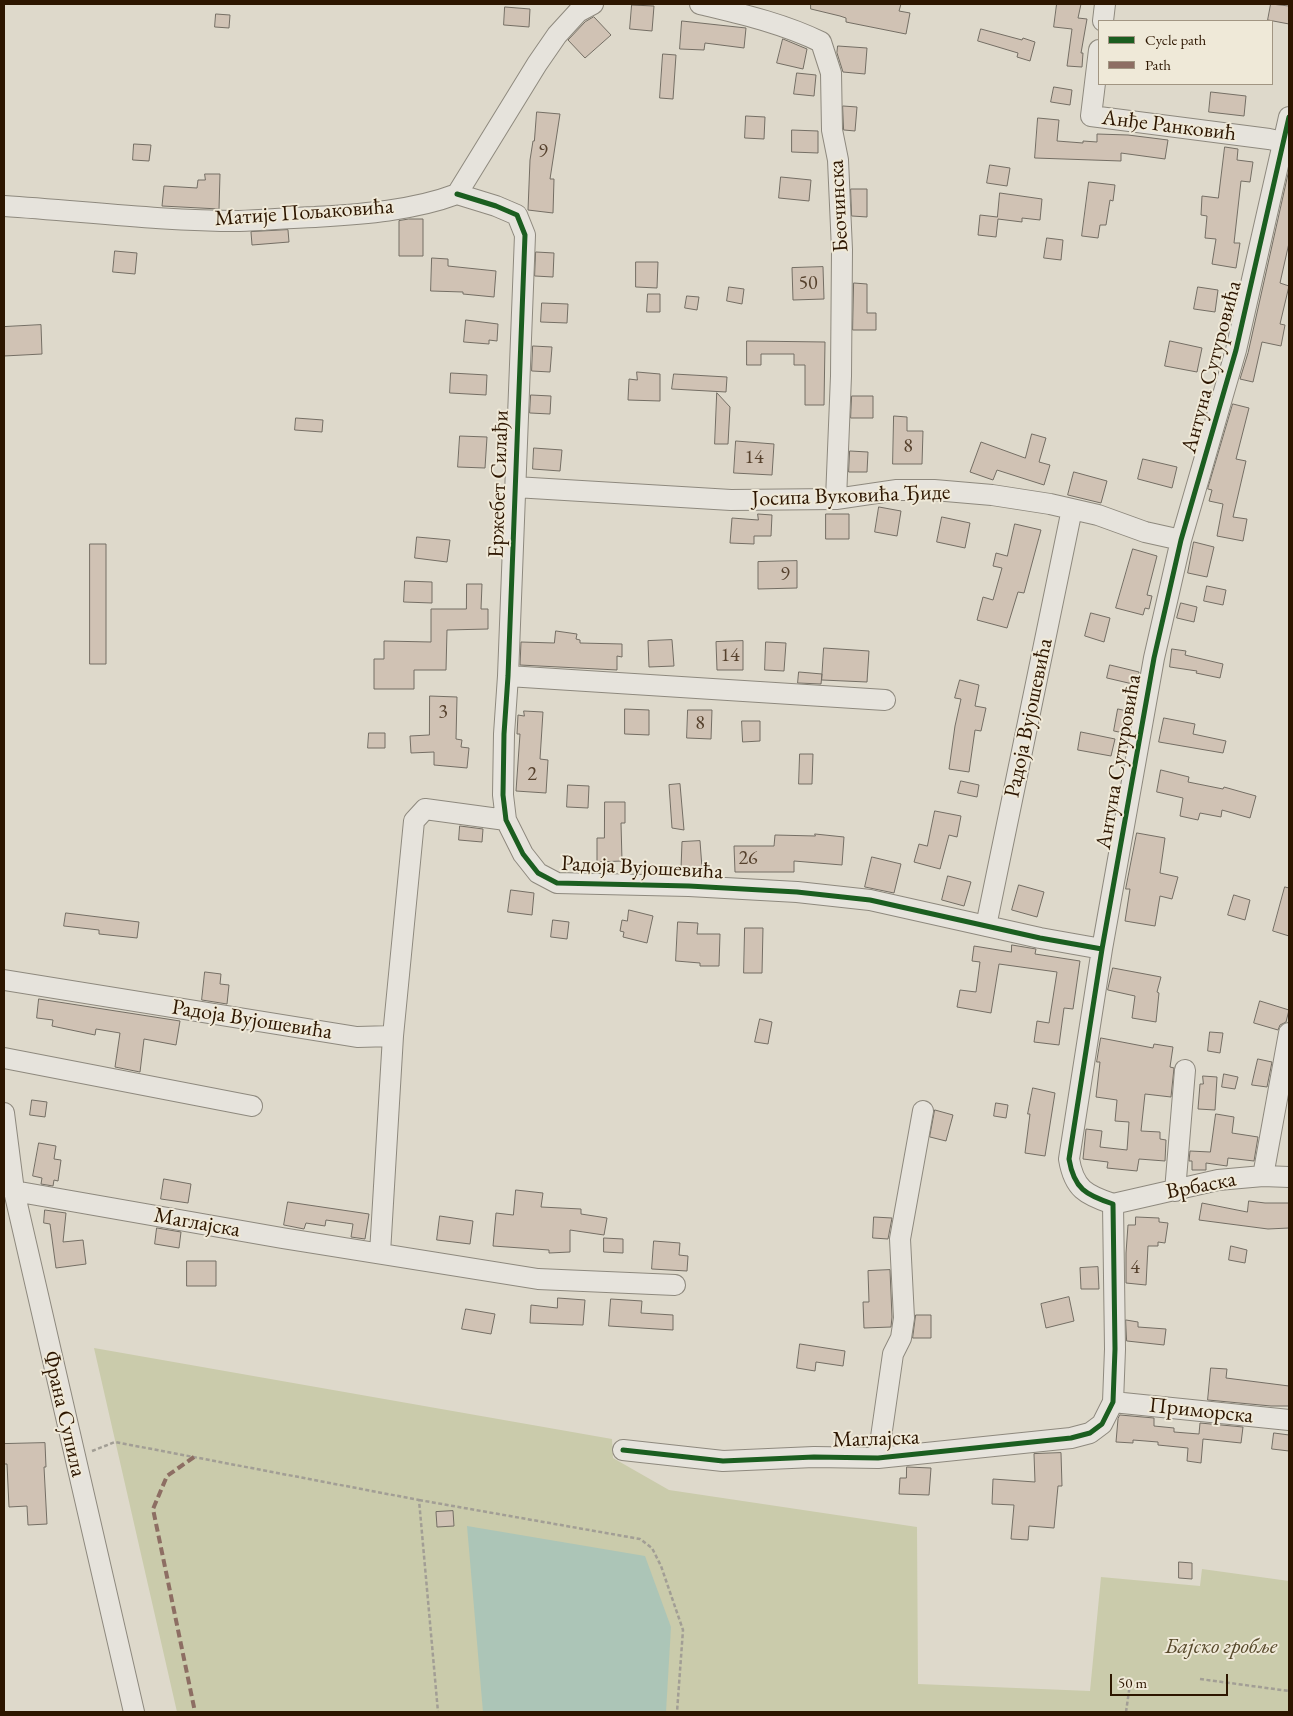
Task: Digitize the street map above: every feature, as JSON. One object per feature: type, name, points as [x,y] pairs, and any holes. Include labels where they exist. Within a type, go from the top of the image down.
[{"type":"street","points":[[457,194],[537,64],[578,12],[593,4]]},
{"type":"street","name":"Беочинска","points":[[700,4],[755,17],[802,33],[821,42],[831,73],[832,130],[838,160],[842,250],[842,376],[836,499]]},
{"type":"street","points":[[1103,20],[1105,4]]},
{"type":"street","name":"Анђе Ранковић","points":[[1098,58],[1091,116],[1283,142]]},
{"type":"street","name":"Антуна Сутуровића","points":[[1114,1204],[1086,1193],[1071,1174],[1068,1159],[1102,949],[1154,658],[1182,540],[1236,350],[1289,117]]},
{"type":"street","name":"Матије Пољаковића","points":[[4,206],[149,218],[239,221],[346,215],[442,200],[457,194]]},
{"type":"street","name":"Ержебет Силађи","points":[[457,194],[496,206],[517,215],[525,235],[508,676],[504,734],[503,795],[506,820]]},
{"type":"street","name":"Јосипа Вуковића Ђиде","points":[[515,487],[731,500],[836,499],[897,490],[934,490],[992,495],[1072,509],[1098,515],[1144,532],[1182,540]]},
{"type":"street","name":"Радоја Вујошевића","points":[[986,926],[1072,509]]},
{"type":"street","points":[[508,676],[885,700]]},
{"type":"street","points":[[380,1253],[393,1036],[414,822],[425,809],[506,820]]},
{"type":"street","name":"Радоја Вујошевића","points":[[506,820],[523,854],[538,873],[557,883],[689,886],[797,892],[870,900],[1102,949]]},
{"type":"street","name":"Радоја Вујошевића","points":[[4,980],[357,1037],[393,1036]]},
{"type":"street","points":[[1263,1176],[1289,1033]]},
{"type":"street","points":[[4,1058],[252,1106]]},
{"type":"street","points":[[1175,1191],[1185,1070]]},
{"type":"street","points":[[878,1458],[893,1354],[901,1338],[903,1325],[900,1239],[923,1111]]},
{"type":"street","name":"Франа Супила","points":[[4,1113],[14,1191],[134,1712]]},
{"type":"street","name":"Врбаска","points":[[1114,1204],[1218,1180],[1289,1176]]},
{"type":"street","name":"Маглајска","points":[[14,1191],[282,1238],[538,1279],[676,1285]]},
{"type":"street","points":[[1113,1402],[1115,1348],[1114,1204]]},
{"type":"street","name":"Маглајска","points":[[624,1450],[723,1461],[814,1457],[878,1458],[1071,1438],[1090,1433],[1102,1424],[1113,1402]]},
{"type":"street","name":"Приморска","points":[[1113,1402],[1289,1420]]},
{"type":"path","points":[[74,1458],[115,1442],[419,1500],[640,1539],[652,1548],[661,1566],[683,1630],[677,1712]]},
{"type":"path","points":[[419,1500],[438,1712]]},
{"type":"path","points":[[1200,1679],[1289,1692]]},
{"type":"path","points":[[1126,1712],[1130,1684]]},
{"type":"green space","name":"Бајско гробље","points":[[94,1348],[612,1439],[613,1458],[669,1490],[917,1527],[918,1684],[1090,1691],[1101,1577],[1200,1586],[1202,1569],[1289,1581],[1289,1712],[177,1712]]},
{"type":"shaded area","points":[[467,1526],[645,1556],[671,1627],[666,1712],[483,1712]]},
{"type":"building","points":[[811,4],[901,4],[899,11],[910,13],[906,34],[846,22],[846,18],[811,9]]},
{"type":"building","points":[[1057,4],[1081,4],[1078,18],[1087,19],[1081,53],[1083,53],[1082,67],[1067,66],[1072,29],[1054,27]]},
{"type":"building","points":[[1271,4],[1289,6],[1289,24],[1268,20]]},
{"type":"building","points":[[632,5],[654,6],[652,31],[630,29]]},
{"type":"building","points":[[505,7],[530,9],[529,27],[504,25]]},
{"type":"building","points":[[216,14],[230,15],[229,28],[215,27]]},
{"type":"building","points":[[594,17],[611,35],[585,58],[568,40],[585,22]]},
{"type":"building","points":[[682,21],[746,28],[744,48],[705,43],[704,50],[680,49]]},
{"type":"building","points":[[981,29],[1035,42],[1030,61],[1017,57],[1018,53],[978,41]]},
{"type":"building","points":[[783,39],[807,49],[803,69],[777,63]]},
{"type":"building","points":[[838,46],[867,48],[865,74],[843,72],[837,53]]},
{"type":"building","points":[[663,54],[676,55],[673,99],[660,98]]},
{"type":"building","points":[[797,73],[816,75],[814,96],[794,94]]},
{"type":"building","points":[[1054,87],[1072,90],[1070,105],[1051,102]]},
{"type":"building","points":[[1211,92],[1246,96],[1244,116],[1209,112]]},
{"type":"building","points":[[843,106],[857,107],[855,131],[844,130]]},
{"type":"building","points":[[537,112],[560,114],[550,179],[554,179],[553,213],[528,210],[530,160]]},
{"type":"building","points":[[746,116],[765,117],[764,139],[745,138]]},
{"type":"building","points":[[1038,118],[1059,120],[1057,141],[1097,142],[1097,134],[1128,135],[1168,140],[1165,159],[1121,153],[1121,161],[1035,158]]},
{"type":"building","points":[[792,130],[818,131],[818,153],[792,152]]},
{"type":"building","points":[[134,144],[151,145],[149,161],[133,160]]},
{"type":"building","points":[[1225,147],[1238,149],[1237,160],[1253,162],[1250,182],[1241,181],[1234,243],[1240,243],[1236,268],[1212,264],[1216,239],[1205,238],[1207,216],[1201,215],[1202,196],[1218,198]]},
{"type":"building","points":[[990,165],[1010,168],[1007,186],[987,183]]},
{"type":"building","points":[[1289,170],[1289,243],[1280,283],[1289,286],[1280,324],[1285,325],[1281,346],[1262,342],[1253,382],[1240,379],[1248,353]]},
{"type":"building","points":[[205,174],[220,174],[219,209],[162,206],[164,186],[197,188],[198,180],[205,180]]},
{"type":"building","points":[[781,177],[811,180],[809,201],[779,198]]},
{"type":"building","points":[[1089,182],[1115,185],[1113,201],[1110,200],[1106,225],[1100,225],[1098,238],[1082,236]]},
{"type":"building","points":[[851,189],[867,189],[867,217],[852,216]]},
{"type":"building","points":[[1000,193],[1042,199],[1040,220],[1022,218],[1022,222],[998,219],[996,237],[978,235],[980,215],[997,217]]},
{"type":"building","points":[[423,219],[423,256],[399,256],[399,221]]},
{"type":"building","points":[[288,230],[289,242],[252,245],[251,232]]},
{"type":"building","points":[[1047,238],[1063,240],[1061,260],[1044,258]]},
{"type":"building","points":[[115,251],[137,253],[135,274],[113,272]]},
{"type":"building","points":[[536,252],[554,253],[553,277],[535,276]]},
{"type":"building","points":[[432,258],[448,259],[448,266],[496,271],[494,297],[463,294],[463,292],[431,291]]},
{"type":"building","points":[[636,262],[658,262],[657,288],[636,287]]},
{"type":"building","points":[[823,267],[824,299],[793,300],[792,268]]},
{"type":"building","points":[[854,283],[867,284],[867,313],[876,313],[876,330],[853,330]]},
{"type":"building","points":[[729,287],[744,289],[742,304],[727,301]]},
{"type":"building","points":[[1198,287],[1218,290],[1215,312],[1194,309]]},
{"type":"building","points":[[648,294],[660,294],[660,312],[647,312]]},
{"type":"building","points":[[687,296],[699,297],[697,310],[685,308]]},
{"type":"building","points":[[542,303],[568,304],[567,323],[541,322]]},
{"type":"building","points":[[466,320],[498,324],[497,341],[489,340],[489,344],[464,342]]},
{"type":"building","points":[[41,325],[42,354],[4,356],[4,327]]},
{"type":"building","points":[[747,341],[825,342],[824,405],[805,405],[805,365],[794,365],[794,354],[761,354],[761,365],[747,365]]},
{"type":"building","points":[[1170,341],[1202,348],[1197,372],[1165,366]]},
{"type":"building","points":[[533,346],[552,347],[550,372],[532,371]]},
{"type":"building","points":[[637,372],[660,374],[660,401],[628,400],[629,379],[637,380]]},
{"type":"building","points":[[451,373],[487,375],[486,395],[450,393]]},
{"type":"building","points":[[674,374],[727,377],[726,392],[672,389]]},
{"type":"building","points":[[717,393],[730,407],[728,444],[715,444]]},
{"type":"building","points":[[531,395],[551,396],[550,414],[530,413]]},
{"type":"building","points":[[852,396],[873,396],[873,418],[851,418]]},
{"type":"building","points":[[1233,404],[1249,408],[1236,459],[1246,461],[1233,517],[1247,519],[1243,541],[1217,536],[1223,504],[1209,501],[1212,490],[1208,489]]},
{"type":"building","points":[[894,416],[907,417],[907,431],[923,431],[922,464],[893,464]]},
{"type":"building","points":[[296,418],[323,420],[322,432],[295,430]]},
{"type":"building","points":[[1032,434],[1046,438],[1039,462],[1050,465],[1044,485],[997,470],[993,480],[970,472],[981,442],[1025,458]]},
{"type":"building","points":[[460,436],[487,437],[485,468],[458,467]]},
{"type":"building","points":[[736,441],[774,444],[772,475],[734,473]]},
{"type":"building","points":[[534,448],[562,450],[560,471],[533,469]]},
{"type":"building","points":[[850,451],[868,452],[867,472],[849,472]]},
{"type":"building","points":[[1143,459],[1177,467],[1172,488],[1138,479]]},
{"type":"building","points":[[1074,472],[1107,481],[1101,503],[1068,495]]},
{"type":"building","points":[[879,507],[901,511],[897,536],[875,532]]},
{"type":"building","points":[[758,514],[772,515],[771,536],[754,536],[754,544],[730,543],[732,518],[758,520]]},
{"type":"building","points":[[826,514],[849,514],[849,539],[826,539]]},
{"type":"building","points":[[942,517],[970,523],[965,548],[937,542]]},
{"type":"building","points":[[1015,524],[1041,530],[1024,593],[1018,592],[1007,628],[977,620],[983,597],[993,600],[1002,568],[993,566],[996,553],[1007,556]]},
{"type":"building","points":[[417,537],[450,540],[447,562],[415,558]]},
{"type":"building","points":[[1194,542],[1214,547],[1207,577],[1188,573]]},
{"type":"building","points":[[90,544],[106,544],[106,664],[90,664]]},
{"type":"building","points":[[1133,549],[1157,556],[1147,595],[1152,596],[1149,609],[1145,608],[1143,615],[1116,608]]},
{"type":"building","points":[[797,561],[797,588],[758,589],[758,562]]},
{"type":"building","points":[[405,581],[432,582],[432,603],[404,602]]},
{"type":"building","points":[[467,584],[482,584],[481,609],[488,609],[488,629],[447,630],[446,670],[414,670],[414,689],[374,689],[374,659],[384,659],[384,641],[431,642],[431,609],[466,609]]},
{"type":"building","points":[[1207,586],[1226,590],[1223,605],[1204,601]]},
{"type":"building","points":[[1181,603],[1197,607],[1194,622],[1177,618]]},
{"type":"building","points":[[1091,613],[1110,618],[1104,642],[1085,636]]},
{"type":"building","points":[[556,631],[577,634],[576,639],[580,640],[580,643],[622,644],[622,657],[617,656],[617,670],[520,665],[521,642],[554,643]]},
{"type":"building","points":[[672,640],[674,666],[649,667],[648,641]]},
{"type":"building","points":[[743,641],[743,670],[717,670],[716,642]]},
{"type":"building","points":[[766,642],[786,643],[784,671],[765,670]]},
{"type":"building","points":[[824,648],[869,651],[867,682],[822,680]]},
{"type":"building","points":[[1172,649],[1186,651],[1185,655],[1223,664],[1220,678],[1196,673],[1197,671],[1170,667]]},
{"type":"building","points":[[1110,665],[1139,672],[1137,685],[1107,678]]},
{"type":"building","points":[[799,672],[822,674],[821,684],[798,683]]},
{"type":"building","points":[[960,680],[979,685],[975,706],[986,708],[981,731],[975,730],[969,772],[949,769],[961,699],[955,698]]},
{"type":"building","points":[[430,696],[457,697],[456,739],[462,740],[461,747],[469,748],[467,768],[434,765],[434,752],[411,753],[410,736],[429,735]]},
{"type":"building","points":[[625,709],[649,710],[649,735],[625,734]]},
{"type":"building","points":[[1118,709],[1132,712],[1128,734],[1114,731]]},
{"type":"building","points":[[688,710],[712,710],[711,739],[687,738]]},
{"type":"building","points":[[524,711],[543,712],[540,759],[548,760],[546,793],[516,791],[520,734],[517,734],[518,715],[524,716]]},
{"type":"building","points":[[1164,718],[1195,724],[1193,734],[1226,741],[1223,753],[1159,742]]},
{"type":"building","points":[[742,721],[760,721],[760,741],[743,742]]},
{"type":"building","points":[[1081,732],[1115,739],[1111,756],[1078,750]]},
{"type":"building","points":[[369,733],[385,733],[385,748],[368,748]]},
{"type":"building","points":[[800,754],[813,754],[812,784],[799,784]]},
{"type":"building","points":[[1161,770],[1189,777],[1188,782],[1223,789],[1224,787],[1256,796],[1250,818],[1222,810],[1221,817],[1200,813],[1198,820],[1180,816],[1183,798],[1157,792]]},
{"type":"building","points":[[961,781],[979,785],[977,797],[958,793]]},
{"type":"building","points":[[680,784],[684,830],[672,828],[669,785]]},
{"type":"building","points":[[568,785],[589,786],[588,808],[567,807]]},
{"type":"building","points":[[605,802],[625,802],[625,823],[621,823],[622,861],[597,862],[597,838],[604,838]]},
{"type":"building","points":[[935,811],[961,816],[957,837],[949,835],[940,869],[914,862],[919,844],[927,846]]},
{"type":"building","points":[[460,826],[483,829],[482,842],[459,840]]},
{"type":"building","points":[[1137,833],[1165,838],[1160,873],[1178,877],[1172,899],[1160,896],[1155,926],[1125,921],[1130,889],[1126,889]]},
{"type":"building","points":[[815,834],[844,837],[842,865],[794,861],[794,872],[735,872],[734,846],[774,846],[775,835],[815,836]]},
{"type":"building","points":[[700,841],[702,868],[681,869],[682,842]]},
{"type":"building","points":[[872,857],[901,864],[894,893],[865,887]]},
{"type":"building","points":[[948,876],[971,882],[964,906],[942,900]]},
{"type":"building","points":[[1019,885],[1044,892],[1037,917],[1012,910]]},
{"type":"building","points":[[1285,887],[1289,888],[1289,936],[1273,931]]},
{"type":"building","points":[[511,890],[534,893],[532,915],[508,912]]},
{"type":"building","points":[[1234,895],[1250,900],[1245,920],[1228,915]]},
{"type":"building","points":[[629,910],[653,916],[647,943],[623,937],[624,932],[620,931],[622,920],[627,921]]},
{"type":"building","points":[[66,913],[139,922],[137,938],[99,934],[99,930],[64,926]]},
{"type":"building","points":[[553,920],[569,922],[567,939],[551,937]]},
{"type":"building","points":[[678,922],[698,923],[697,934],[720,934],[719,966],[700,966],[700,963],[676,961]]},
{"type":"building","points":[[745,928],[763,928],[762,973],[744,973]]},
{"type":"building","points":[[1012,945],[1036,949],[1035,954],[1080,961],[1073,1009],[1064,1008],[1059,1045],[1034,1042],[1037,1021],[1049,1023],[1057,972],[999,964],[991,1013],[957,1007],[960,990],[976,992],[980,962],[972,961],[974,946],[1011,952]]},
{"type":"building","points":[[1113,968],[1161,977],[1157,992],[1159,993],[1156,1022],[1132,1018],[1135,996],[1108,990]]},
{"type":"building","points":[[205,972],[221,974],[220,984],[229,985],[227,1004],[202,1000]]},
{"type":"building","points":[[39,999],[180,1021],[176,1045],[144,1039],[140,1072],[115,1067],[120,1033],[96,1029],[95,1035],[52,1026],[53,1020],[37,1018]]},
{"type":"building","points":[[1260,1001],[1289,1010],[1286,1022],[1280,1025],[1278,1030],[1254,1023]]},
{"type":"building","points":[[760,1019],[772,1022],[768,1044],[755,1042]]},
{"type":"building","points":[[1210,1032],[1223,1033],[1220,1053],[1208,1051]]},
{"type":"building","points":[[1101,1038],[1153,1048],[1154,1044],[1173,1047],[1170,1067],[1174,1068],[1171,1097],[1145,1094],[1141,1131],[1160,1132],[1160,1139],[1166,1140],[1165,1161],[1139,1159],[1137,1171],[1107,1168],[1108,1162],[1083,1159],[1086,1129],[1102,1131],[1100,1147],[1127,1150],[1129,1122],[1115,1121],[1117,1100],[1096,1097],[1100,1062],[1097,1062]]},
{"type":"building","points":[[1258,1059],[1272,1062],[1267,1087],[1252,1085]]},
{"type":"building","points":[[1224,1074],[1238,1077],[1235,1089],[1222,1087]]},
{"type":"building","points":[[1203,1076],[1217,1077],[1215,1110],[1198,1109],[1200,1084],[1203,1084]]},
{"type":"building","points":[[1033,1088],[1055,1093],[1045,1156],[1025,1153],[1030,1114],[1028,1114]]},
{"type":"building","points":[[32,1100],[47,1102],[45,1117],[30,1115]]},
{"type":"building","points":[[996,1103],[1008,1105],[1006,1118],[994,1116]]},
{"type":"building","points":[[935,1110],[953,1115],[946,1141],[930,1137]]},
{"type":"building","points":[[1216,1114],[1234,1117],[1232,1133],[1258,1137],[1254,1161],[1228,1158],[1227,1166],[1206,1163],[1206,1170],[1192,1170],[1192,1161],[1189,1161],[1190,1151],[1210,1152]]},
{"type":"building","points":[[39,1143],[56,1146],[54,1159],[61,1160],[58,1181],[54,1180],[53,1186],[41,1184],[42,1178],[33,1176]]},
{"type":"building","points":[[164,1179],[191,1184],[188,1203],[161,1199]]},
{"type":"building","points":[[516,1190],[543,1193],[541,1207],[581,1209],[581,1214],[607,1218],[604,1235],[570,1230],[570,1252],[549,1253],[549,1250],[493,1246],[496,1213],[513,1215]]},
{"type":"building","points":[[1249,1201],[1289,1203],[1289,1228],[1268,1229],[1199,1220],[1202,1203],[1247,1212]]},
{"type":"building","points":[[288,1202],[369,1214],[365,1239],[351,1237],[353,1224],[326,1220],[325,1226],[306,1223],[304,1229],[284,1225]]},
{"type":"building","points":[[45,1210],[66,1213],[63,1242],[83,1240],[86,1264],[56,1268],[50,1224],[44,1223]]},
{"type":"building","points":[[440,1216],[473,1221],[470,1244],[437,1240]]},
{"type":"building","points":[[874,1217],[892,1218],[888,1239],[873,1238]]},
{"type":"building","points":[[1136,1217],[1159,1218],[1159,1222],[1168,1223],[1165,1243],[1158,1242],[1158,1246],[1148,1246],[1146,1285],[1126,1283],[1128,1225],[1135,1225]]},
{"type":"building","points":[[157,1228],[181,1232],[179,1248],[155,1244]]},
{"type":"building","points":[[604,1238],[623,1239],[623,1253],[604,1252]]},
{"type":"building","points":[[654,1241],[680,1243],[679,1255],[688,1256],[687,1271],[652,1269]]},
{"type":"building","points":[[1231,1246],[1247,1250],[1245,1263],[1229,1260]]},
{"type":"building","points":[[187,1261],[216,1261],[216,1286],[187,1286]]},
{"type":"building","points":[[1098,1267],[1099,1289],[1081,1289],[1080,1268]]},
{"type":"building","points":[[890,1270],[891,1327],[864,1328],[863,1302],[869,1302],[868,1271]]},
{"type":"building","points":[[1069,1297],[1074,1321],[1046,1328],[1041,1304]]},
{"type":"building","points":[[558,1298],[585,1300],[583,1325],[530,1323],[531,1305],[557,1308]]},
{"type":"building","points":[[611,1299],[642,1301],[641,1313],[673,1315],[673,1330],[609,1326]]},
{"type":"building","points":[[466,1309],[495,1314],[491,1334],[462,1329]]},
{"type":"building","points":[[916,1315],[931,1315],[931,1338],[913,1338]]},
{"type":"building","points":[[1126,1320],[1138,1322],[1138,1327],[1166,1329],[1164,1345],[1127,1341]]},
{"type":"building","points":[[800,1344],[845,1351],[843,1366],[816,1362],[815,1371],[797,1368]]},
{"type":"building","points":[[1211,1368],[1227,1369],[1226,1378],[1289,1386],[1289,1406],[1208,1400]]},
{"type":"building","points":[[1120,1415],[1154,1418],[1154,1426],[1174,1428],[1174,1432],[1199,1434],[1200,1423],[1243,1427],[1241,1443],[1203,1439],[1201,1463],[1187,1461],[1188,1448],[1158,1445],[1158,1442],[1133,1440],[1133,1443],[1116,1442]]},
{"type":"building","points":[[1274,1433],[1289,1435],[1289,1451],[1272,1449]]},
{"type":"building","points":[[45,1443],[46,1467],[44,1467],[47,1524],[28,1525],[27,1506],[9,1507],[7,1464],[4,1464],[4,1444]]},
{"type":"building","points":[[1061,1453],[1062,1486],[1058,1486],[1054,1528],[1029,1526],[1028,1540],[1011,1539],[1014,1505],[992,1504],[993,1479],[1035,1482],[1034,1454]]},
{"type":"building","points":[[907,1467],[931,1468],[929,1495],[899,1494],[900,1478],[906,1478]]},
{"type":"building","points":[[453,1511],[454,1526],[437,1527],[436,1512]]},
{"type":"building","points":[[1179,1562],[1192,1563],[1192,1579],[1179,1578]]},
{"type":"marked path","points":[[194,1457],[167,1476],[153,1509],[195,1712]]},
{"type":"cycle path","points":[[623,1450],[723,1461],[814,1457],[878,1458],[1071,1438],[1090,1433],[1102,1424],[1113,1402],[1115,1349],[1113,1204],[1089,1194],[1078,1184],[1071,1169],[1069,1159],[1102,949],[1154,658],[1181,540],[1236,350],[1289,117]]},
{"type":"cycle path","points":[[457,194],[496,206],[517,215],[525,235],[503,795],[506,820],[523,854],[538,873],[557,883],[689,886],[797,892],[870,900],[1040,938],[1102,949]]}]
